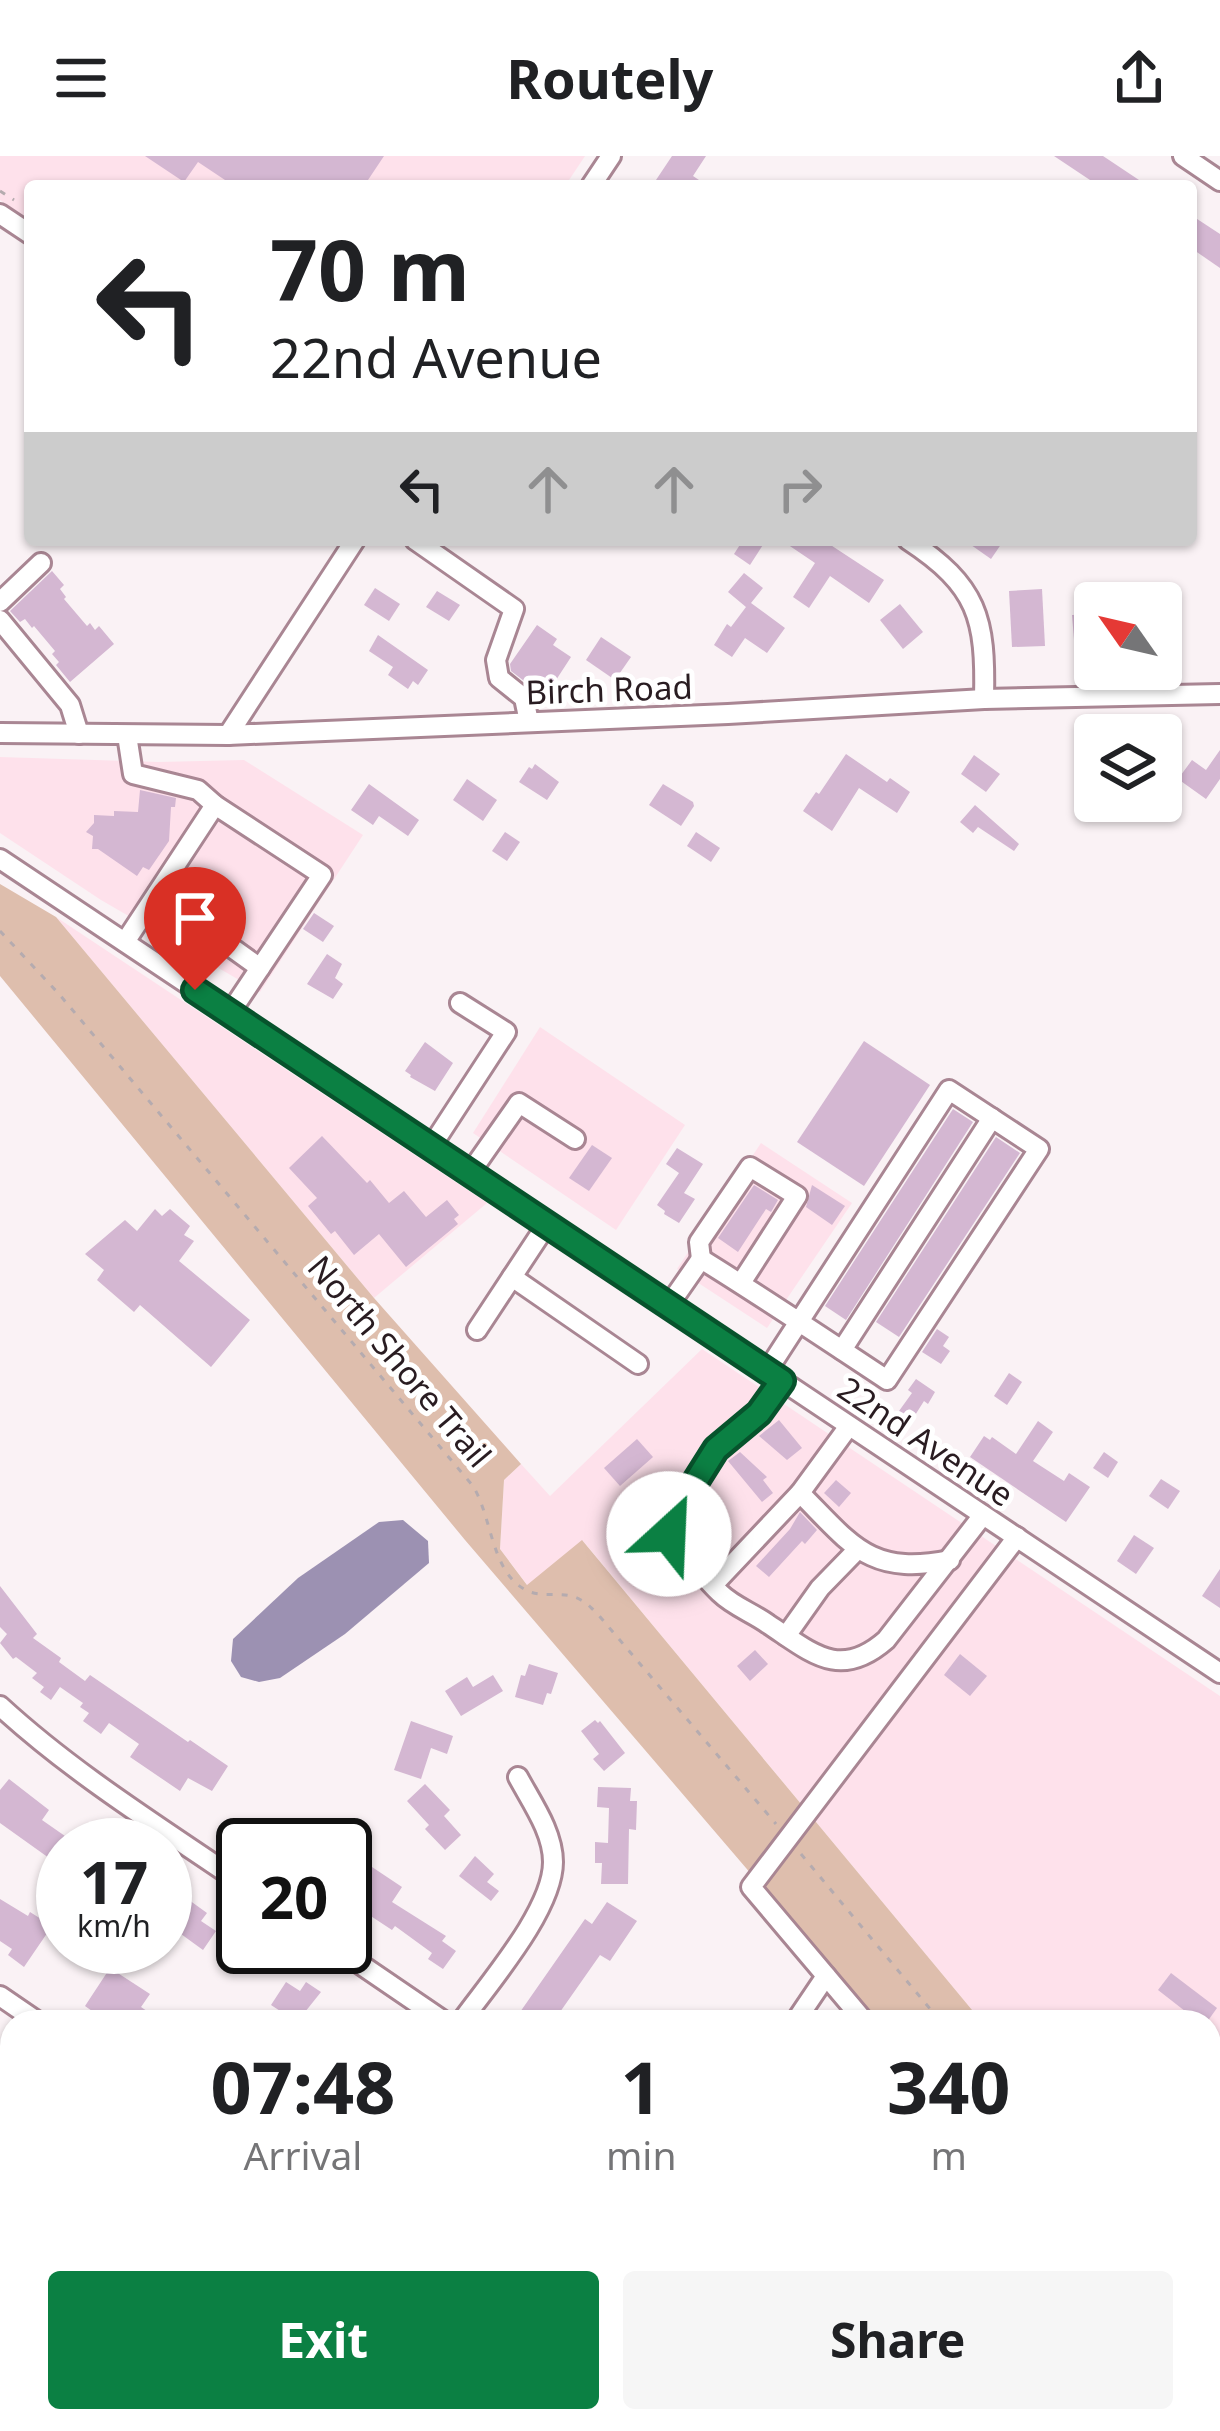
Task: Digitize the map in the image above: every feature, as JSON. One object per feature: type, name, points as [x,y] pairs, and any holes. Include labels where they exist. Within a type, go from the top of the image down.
[{"type":"street","points":[[1183,156],[1220,181]]},
{"type":"street","points":[[228,735],[351,546]]},
{"type":"street","points":[[424,546],[514,609],[496,660],[500,678],[524,698],[529,722]]},
{"type":"street","points":[[916,546],[955,576],[973,603],[983,637],[984,699]]},
{"type":"street","points":[[0,602],[40,563]]},
{"type":"street","points":[[0,620],[70,705],[79,734]]},
{"type":"street","name":"Birch Road","points":[[0,733],[228,735],[984,699],[1220,694]]},
{"type":"street","points":[[127,735],[133,774],[198,790],[322,875],[230,1013]]},
{"type":"street","points":[[124,943],[215,805]]},
{"type":"street","name":"22nd Avenue","points":[[0,860],[1220,1673]]},
{"type":"street","points":[[157,894],[260,968]]},
{"type":"street","points":[[430,1147],[506,1032],[460,1003]]},
{"type":"street","points":[[701,1258],[741,1283],[799,1321],[842,1350],[887,1379],[1039,1149],[949,1090],[799,1321],[759,1413],[716,1449],[670,1522],[669,1534],[722,1596],[814,1655],[854,1660],[872,1653],[886,1640],[983,1515]]},
{"type":"street","points":[[470,1172],[519,1103],[575,1139]]},
{"type":"street","points":[[842,1350],[992,1118]]},
{"type":"street","points":[[668,1305],[701,1258],[699,1242],[750,1166],[797,1196],[741,1283]]},
{"type":"street","points":[[477,1330],[547,1224]]},
{"type":"street","points":[[512,1276],[638,1364]]},
{"type":"street","points":[[713,1585],[800,1493],[849,1426]]},
{"type":"street","points":[[800,1493],[857,1550],[883,1562],[917,1567],[950,1560]]},
{"type":"street","points":[[855,2010],[752,1887],[1017,1537]]},
{"type":"street","points":[[786,1636],[820,1588],[857,1550]]},
{"type":"street","points":[[0,1706],[52,1752],[216,1866]]},
{"type":"street","points":[[469,2010],[548,1894],[553,1860],[543,1824],[518,1777]]},
{"type":"street","points":[[372,1972],[427,2010]]},
{"type":"street","points":[[803,2010],[826,1976]]},
{"type":"path","name":"North Shore Trail","points":[[0,931],[59,994],[473,1486],[503,1569],[525,1590],[567,1594],[596,1612],[931,2010]]},
{"type":"shaded area","points":[[0,156],[585,156],[569,180],[24,180],[24,216],[0,200]]},
{"type":"shaded area","points":[[0,757],[244,760],[363,835],[260,992],[101,900],[0,833]]},
{"type":"shaded area","points":[[0,884],[56,917],[374,1298],[521,1464],[504,1480],[500,1549],[527,1585],[582,1540],[972,2010],[868,2010],[465,1540],[0,976]]},
{"type":"shaded area","points":[[56,917],[487,1203],[374,1298]]},
{"type":"shaded area","points":[[540,1027],[685,1125],[616,1230],[473,1133]]},
{"type":"shaded area","points":[[761,1143],[852,1203],[767,1328],[677,1269]]},
{"type":"shaded area","points":[[702,1349],[1220,1696],[1220,2010],[972,2010],[583,1541],[528,1586],[500,1549],[504,1480],[521,1464],[550,1496]]},
{"type":"shaded area","points":[[403,1520],[428,1541],[429,1563],[345,1634],[280,1678],[259,1682],[241,1677],[231,1661],[233,1639],[298,1578],[379,1522]]},
{"type":"building","points":[[145,156],[384,156],[368,180],[225,180],[198,162],[181,180]]},
{"type":"building","points":[[672,156],[706,156],[693,176],[699,180],[656,180]]},
{"type":"building","points":[[1054,156],[1103,156],[1139,180],[1090,180]]},
{"type":"building","points":[[1197,219],[1220,234],[1220,268],[1197,252]]},
{"type":"building","points":[[739,546],[762,546],[750,565],[734,554]]},
{"type":"building","points":[[790,546],[832,546],[884,580],[869,603],[830,576],[809,608],[793,597],[815,563]]},
{"type":"building","points":[[973,546],[1000,546],[991,559]]},
{"type":"building","points":[[52,571],[64,585],[60,589],[64,599],[87,626],[90,623],[95,630],[99,626],[114,644],[70,682],[56,665],[55,651],[34,626],[25,619],[20,622],[10,611]]},
{"type":"building","points":[[744,573],[763,588],[751,603],[785,628],[767,653],[745,638],[732,657],[714,645],[746,607],[728,592]]},
{"type":"building","points":[[375,588],[400,604],[389,621],[364,605]]},
{"type":"building","points":[[1042,589],[1045,646],[1012,647],[1009,591]]},
{"type":"building","points":[[437,591],[460,605],[449,621],[426,607]]},
{"type":"building","points":[[900,604],[923,632],[903,649],[880,620]]},
{"type":"building","points":[[537,625],[571,657],[545,697],[511,671],[510,664]]},
{"type":"building","points":[[378,635],[428,670],[418,685],[413,681],[408,689],[388,675],[393,667],[369,651]]},
{"type":"building","points":[[601,637],[631,657],[615,680],[586,660]]},
{"type":"building","points":[[1220,750],[1220,779],[1206,799],[1182,782],[1182,774],[1192,760],[1206,770]]},
{"type":"building","points":[[846,754],[910,792],[897,813],[859,788],[832,831],[803,811]]},
{"type":"building","points":[[974,755],[1000,774],[986,792],[961,774]]},
{"type":"building","points":[[535,764],[559,782],[547,800],[519,782]]},
{"type":"building","points":[[467,779],[497,800],[483,821],[453,800]]},
{"type":"building","points":[[369,784],[419,820],[408,836],[379,816],[373,825],[351,810]]},
{"type":"building","points":[[663,784],[693,802],[681,826],[649,805]]},
{"type":"building","points":[[140,790],[176,798],[169,841],[149,870],[143,867],[137,876],[92,849],[93,836],[86,832],[94,815],[138,812]]},
{"type":"building","points":[[975,805],[1019,844],[1014,851],[978,827],[973,833],[960,822]]},
{"type":"building","points":[[505,832],[520,842],[507,861],[492,851]]},
{"type":"building","points":[[696,832],[720,848],[711,862],[687,846]]},
{"type":"building","points":[[314,913],[334,926],[323,942],[303,929]]},
{"type":"building","points":[[327,954],[342,964],[335,978],[343,984],[333,999],[307,984]]},
{"type":"building","points":[[864,1041],[930,1085],[864,1186],[797,1142]]},
{"type":"building","points":[[425,1042],[453,1063],[435,1091],[405,1071]]},
{"type":"building","points":[[953,1109],[973,1122],[846,1320],[825,1306]]},
{"type":"building","points":[[322,1136],[389,1203],[404,1191],[426,1217],[447,1200],[459,1215],[454,1219],[458,1224],[406,1267],[379,1234],[354,1255],[308,1206],[317,1198],[289,1168]]},
{"type":"building","points":[[996,1137],[1020,1153],[899,1337],[876,1322]]},
{"type":"building","points":[[592,1145],[612,1158],[589,1191],[569,1178]]},
{"type":"building","points":[[677,1148],[703,1164],[684,1193],[695,1199],[679,1223],[657,1205],[679,1173],[666,1164]]},
{"type":"building","points":[[754,1185],[778,1200],[771,1212],[766,1209],[738,1252],[718,1238]]},
{"type":"building","points":[[812,1185],[845,1206],[832,1225],[806,1207]]},
{"type":"building","points":[[155,1209],[162,1216],[170,1209],[190,1226],[184,1235],[194,1241],[179,1261],[250,1320],[211,1367],[140,1305],[134,1312],[97,1280],[104,1270],[85,1254],[125,1220],[137,1231]]},
{"type":"building","points":[[937,1329],[949,1337],[943,1346],[950,1351],[941,1364],[922,1352]]},
{"type":"building","points":[[1009,1373],[1022,1382],[1007,1405],[994,1396]]},
{"type":"building","points":[[916,1379],[935,1392],[912,1420],[899,1411]]},
{"type":"building","points":[[779,1420],[802,1448],[787,1460],[759,1436]]},
{"type":"building","points":[[1038,1421],[1053,1432],[1033,1461],[1064,1481],[1069,1473],[1090,1487],[1066,1522],[970,1457],[984,1436],[1016,1454]]},
{"type":"building","points":[[637,1439],[653,1457],[620,1486],[604,1468]]},
{"type":"building","points":[[740,1452],[767,1477],[763,1480],[773,1493],[762,1502],[728,1461]]},
{"type":"building","points":[[1104,1452],[1118,1462],[1108,1478],[1093,1468]]},
{"type":"building","points":[[1161,1479],[1180,1491],[1168,1509],[1149,1496]]},
{"type":"building","points":[[836,1480],[851,1493],[839,1507],[824,1493]]},
{"type":"building","points":[[800,1512],[817,1530],[769,1577],[756,1566]]},
{"type":"building","points":[[1134,1535],[1154,1548],[1136,1574],[1117,1561]]},
{"type":"building","points":[[1220,1569],[1220,1608],[1202,1596]]},
{"type":"building","points":[[0,1586],[37,1634],[33,1638],[61,1658],[59,1662],[85,1681],[90,1675],[228,1766],[212,1791],[188,1778],[180,1791],[130,1757],[139,1744],[109,1723],[101,1734],[83,1721],[89,1713],[80,1707],[83,1703],[60,1687],[51,1700],[40,1692],[44,1687],[32,1678],[37,1673],[13,1659],[0,1643],[7,1634],[0,1627]]},
{"type":"building","points":[[755,1650],[768,1664],[750,1681],[737,1666]]},
{"type":"building","points":[[960,1654],[987,1676],[970,1696],[944,1675]]},
{"type":"building","points":[[529,1664],[558,1673],[543,1705],[515,1697]]},
{"type":"building","points":[[493,1675],[503,1691],[461,1716],[445,1691],[467,1677],[473,1687]]},
{"type":"building","points":[[595,1720],[625,1753],[604,1771],[593,1759],[599,1754],[581,1731]]},
{"type":"building","points":[[411,1721],[453,1736],[447,1754],[431,1748],[421,1779],[394,1770]]},
{"type":"building","points":[[9,1779],[49,1810],[43,1818],[36,1818],[36,1849],[0,1823],[0,1790]]},
{"type":"building","points":[[425,1784],[450,1810],[444,1816],[461,1835],[445,1850],[407,1801]]},
{"type":"building","points":[[598,1787],[631,1788],[630,1801],[637,1801],[636,1830],[629,1829],[628,1884],[601,1884],[602,1863],[595,1863],[595,1842],[608,1843],[609,1808],[597,1807]]},
{"type":"building","points":[[475,1856],[494,1874],[487,1882],[499,1891],[491,1901],[459,1876]]},
{"type":"building","points":[[372,1867],[402,1887],[392,1902],[446,1936],[442,1941],[456,1951],[443,1969],[428,1959],[432,1953],[395,1926],[392,1930],[372,1917]]},
{"type":"building","points":[[0,1899],[36,1916],[36,1949],[24,1967],[8,1955],[12,1949],[0,1941]]},
{"type":"building","points":[[192,1902],[207,1913],[201,1921],[216,1931],[203,1950],[192,1942]]},
{"type":"building","points":[[607,1902],[637,1921],[610,1961],[600,1955],[561,2010],[521,2010],[585,1919],[592,1924]]},
{"type":"building","points":[[1171,1973],[1217,2008],[1184,2010],[1158,1990]]},
{"type":"building","points":[[106,1974],[119,1974],[150,1994],[141,2007],[145,2010],[91,2010],[85,2006]]},
{"type":"building","points":[[286,1982],[300,1991],[306,1982],[321,1992],[307,2010],[279,2010],[271,2005]]},
{"type":"route","points":[[195,990],[782,1381],[759,1413],[716,1449],[670,1522],[669,1534]]}]
